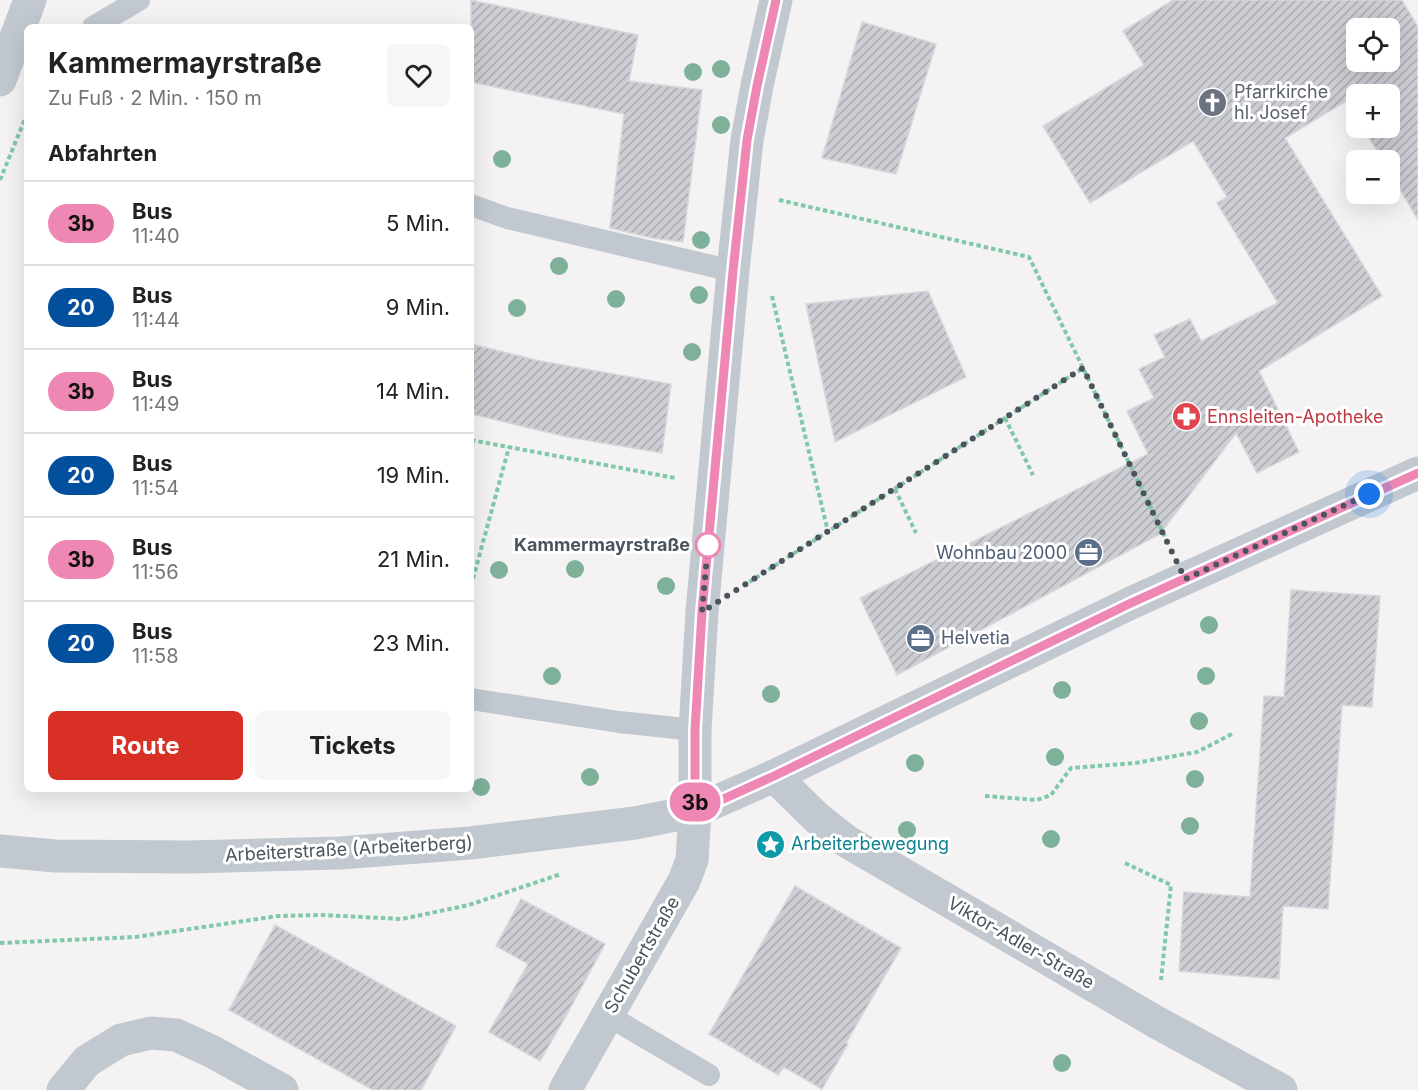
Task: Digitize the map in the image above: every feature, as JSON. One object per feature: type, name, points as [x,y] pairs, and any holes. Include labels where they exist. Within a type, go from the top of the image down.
[{"type":"street","points":[[12,64],[30,0]]},
{"type":"street","points":[[695,812],[695,730],[702,612],[733,271],[747,140],[776,0]]},
{"type":"street","name":"Arbeiterstraße (Arbeiterberg)","points":[[0,852],[55,856],[177,857],[340,853],[470,843],[635,823],[695,812],[1121,608],[1418,473]]},
{"type":"street","name":"Viktor-Adler-Straße","points":[[774,776],[817,818],[846,841],[1156,1022],[1281,1090]]},
{"type":"street","name":"Schubertstraße","points":[[565,1090],[684,881],[692,860],[695,812]]},
{"type":"street","points":[[63,1090],[87,1061],[121,1040],[151,1033],[176,1035],[211,1051],[282,1090]]},
{"type":"lane","points":[[98,24],[139,0]]},
{"type":"lane","points":[[474,206],[507,218],[733,271]]},
{"type":"lane","points":[[474,699],[619,722],[695,730]]},
{"type":"lane","points":[[607,1015],[709,1075]]},
{"type":"path","points":[[0,180],[24,121]]},
{"type":"path","points":[[742,192],[1029,257],[1185,579]]},
{"type":"path","points":[[770,288],[828,532]]},
{"type":"path","points":[[702,612],[1083,368]]},
{"type":"path","points":[[1005,418],[1033,475]]},
{"type":"path","points":[[474,441],[715,485]]},
{"type":"path","points":[[474,575],[509,447]]},
{"type":"path","points":[[895,489],[916,533]]},
{"type":"path","points":[[985,796],[1037,800],[1051,795],[1071,768],[1135,763],[1197,752],[1234,734]]},
{"type":"path","points":[[1125,863],[1171,885],[1156,1022]]},
{"type":"path","points":[[0,943],[135,937],[278,916],[321,915],[402,919],[469,905],[572,870]]},
{"type":"building","points":[[471,0],[638,35],[629,81],[702,90],[683,242],[652,238],[610,228],[624,114],[474,83],[474,24],[471,24]]},
{"type":"building","points":[[1173,0],[1402,0],[1418,27],[1418,220],[1400,190],[1400,150],[1377,150],[1369,138],[1400,138],[1400,84],[1346,84],[1346,101],[1285,138],[1382,296],[1259,371],[1299,452],[1257,473],[1236,433],[1160,534],[897,675],[860,598],[1148,454],[1127,411],[1154,398],[1139,369],[1165,357],[1154,335],[1190,319],[1201,341],[1278,303],[1217,203],[1227,197],[1193,141],[1090,203],[1043,126],[1144,65],[1123,31]]},
{"type":"building","points":[[862,22],[936,44],[896,174],[822,158]]},
{"type":"building","points":[[928,291],[966,377],[835,442],[806,304]]},
{"type":"building","points":[[474,345],[540,361],[671,384],[662,453],[567,437],[474,415]]},
{"type":"building","points":[[1291,590],[1380,596],[1372,707],[1342,705],[1328,909],[1283,906],[1279,979],[1179,971],[1184,892],[1250,897],[1264,696],[1284,697]]},
{"type":"building","points":[[795,886],[901,948],[822,1089],[784,1067],[778,1075],[709,1034]]},
{"type":"building","points":[[521,899],[605,944],[540,1061],[489,1032],[528,964],[496,946]]},
{"type":"building","points":[[275,925],[456,1026],[421,1090],[373,1090],[229,1010]]},
{"type":"bus line","name":"3b","points":[[776,0],[747,140],[733,271],[702,612],[695,730],[695,812],[1131,603],[1418,473]]},
{"type":"place","name":"Pfarrkirche hl. Josef","points":[[1213,102]]},
{"type":"place","name":"Ennsleiten-Apotheke","points":[[1186,417]]},
{"type":"place","name":"Kammermayrstraße","points":[[708,545]]},
{"type":"place","name":"Wohnbau 2000","points":[[1088,553]]},
{"type":"place","name":"Helvetia","points":[[920,638]]},
{"type":"place","name":"Arbeiterbewegung","points":[[770,844]]},
{"type":"route","points":[[708,545],[702,612],[1083,368],[1185,579],[1369,494]]}]
